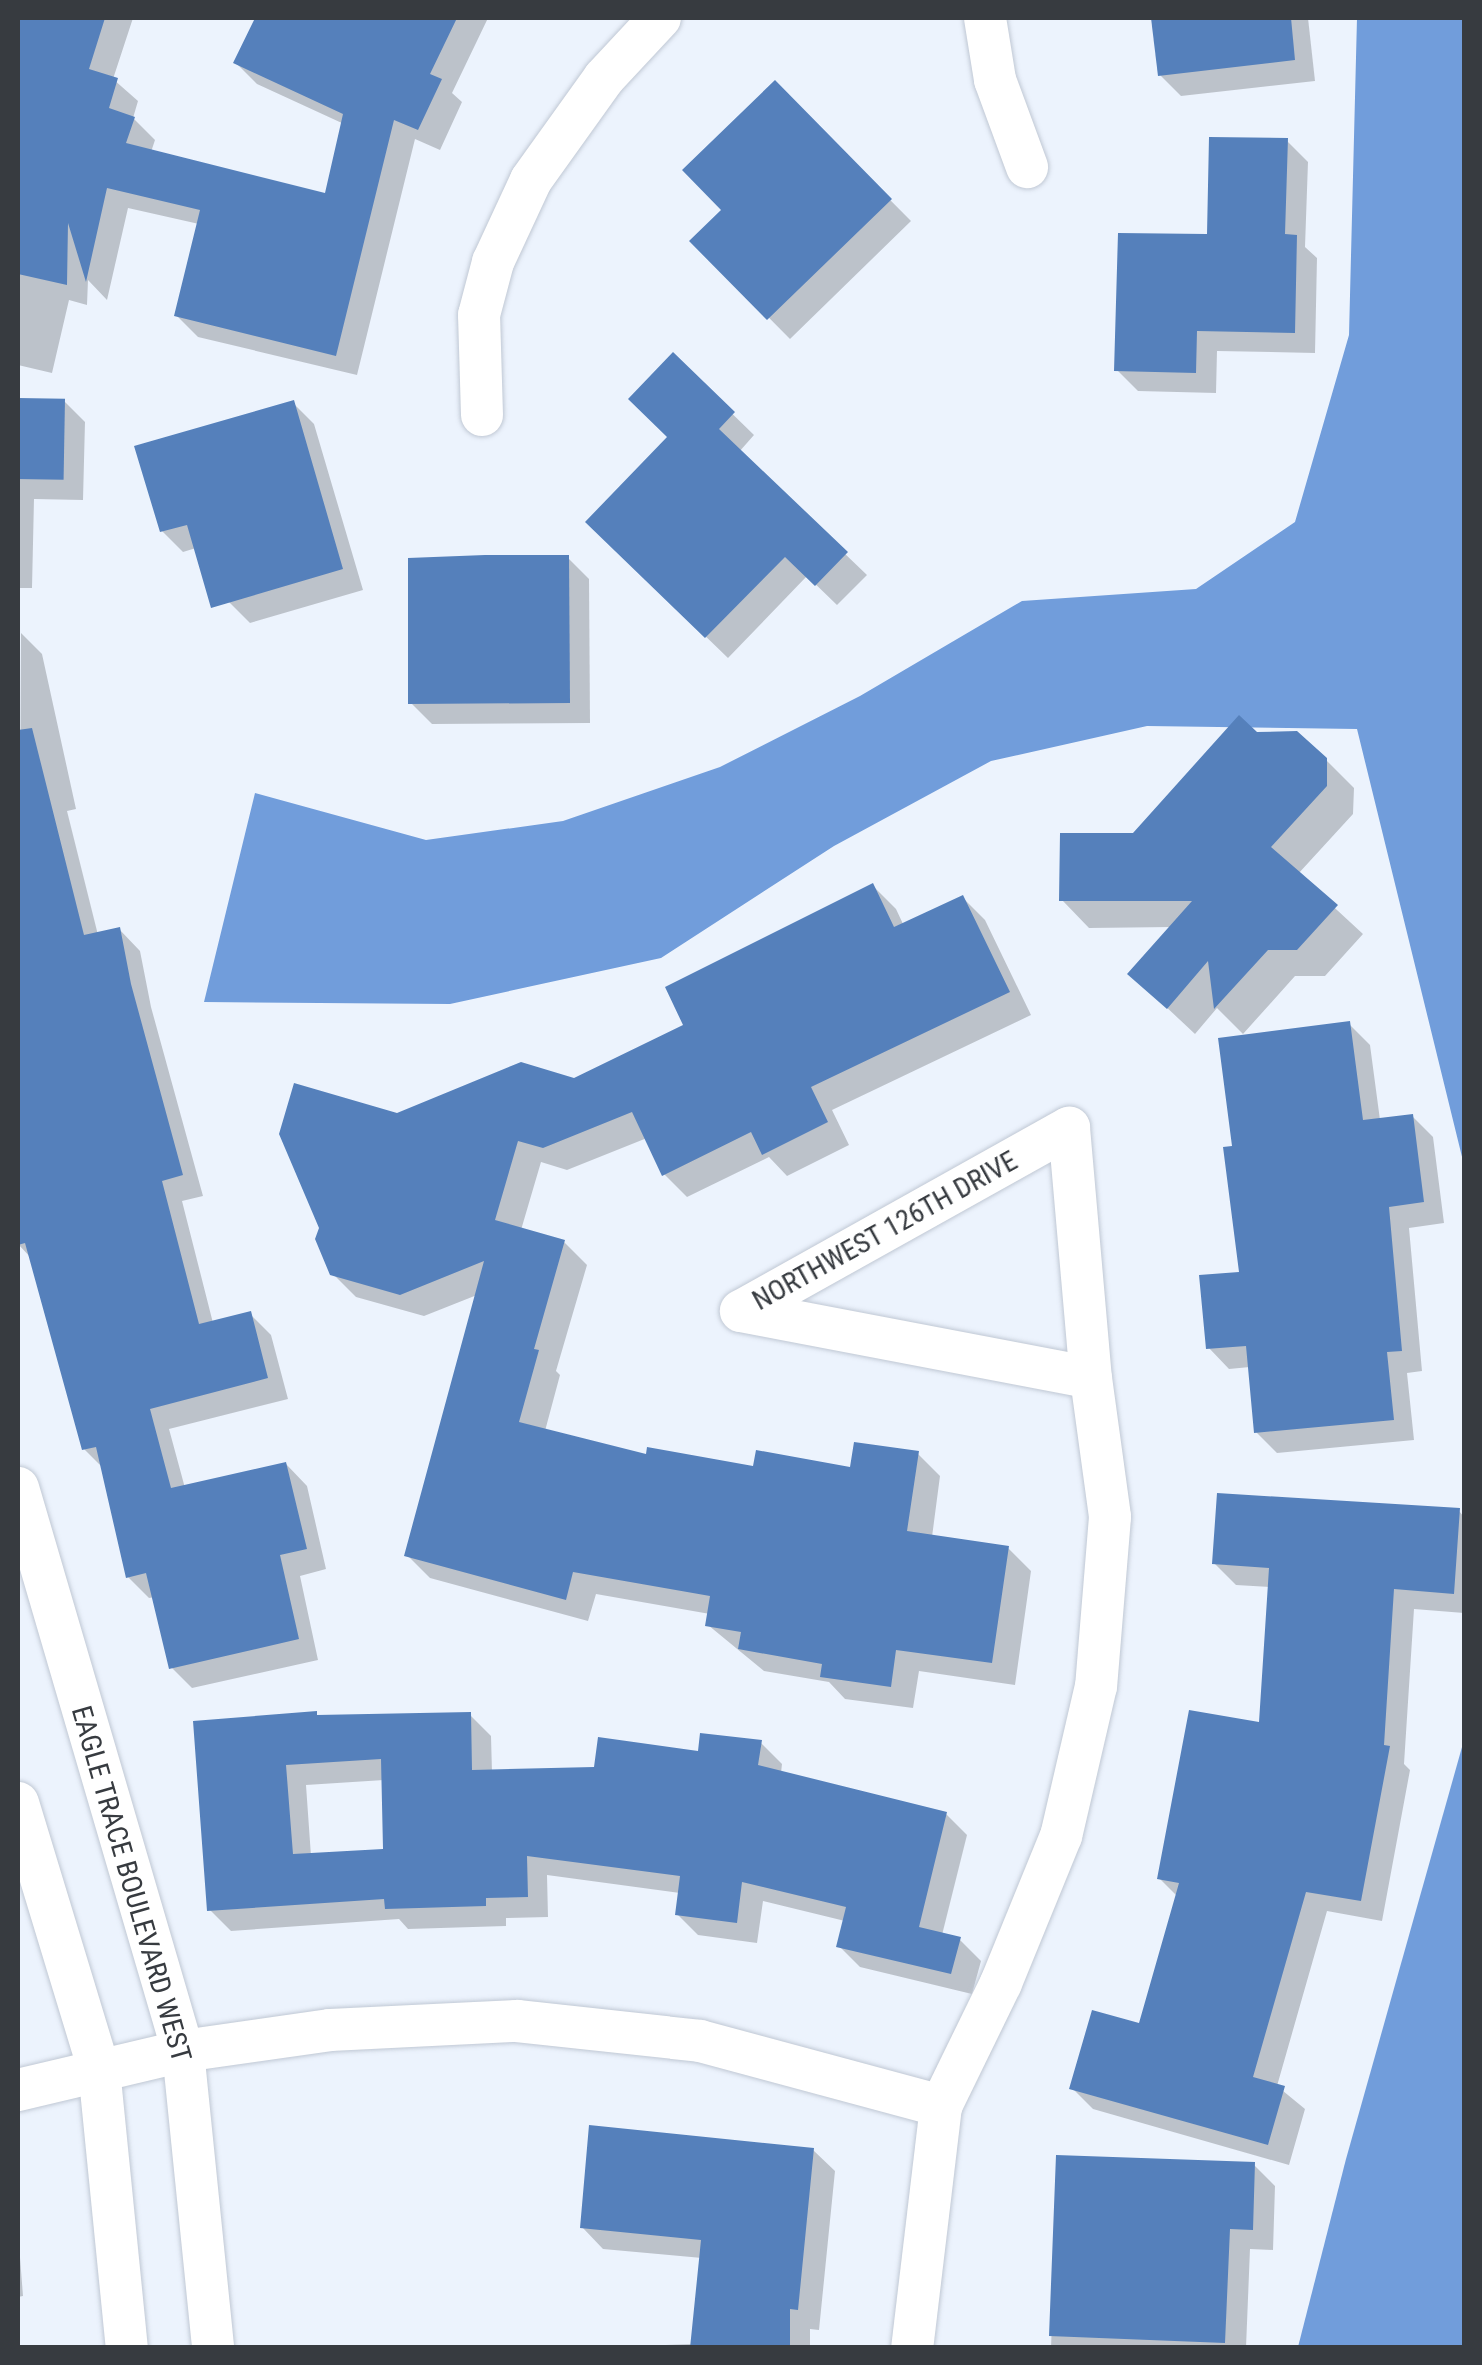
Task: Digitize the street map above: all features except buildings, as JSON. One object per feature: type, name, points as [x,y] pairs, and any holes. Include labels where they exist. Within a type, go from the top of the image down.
[{"type":"street","points":[[482,415],[479,315],[493,262],[530,180],[604,78],[660,18]]},
{"type":"street","points":[[985,18],[995,80],[1027,167]]},
{"type":"street","name":"NORTHWEST 126TH DRIVE","points":[[912,2348],[941,2106],[1002,1983],[1061,1836],[1096,1686],[1110,1517],[1091,1378],[1069,1128],[741,1312],[1091,1378]]},
{"type":"street","name":"EAGLE TRACE BOULEVARD WEST","points":[[18,1488],[183,2051],[213,2348]]},
{"type":"street","points":[[18,1803],[99,2069],[128,2348]]},
{"type":"street","points":[[18,2090],[183,2051],[330,2030],[517,2021],[700,2042],[941,2106]]},
{"type":"water","points":[[1357,18],[1464,18],[1464,1165],[1357,729],[1147,726],[991,761],[834,846],[661,958],[450,1004],[204,1002],[255,793],[426,840],[563,821],[720,767],[860,696],[1022,601],[1196,589],[1295,522],[1349,335]]},
{"type":"water","points":[[1464,1740],[1464,2347],[1298,2347],[1346,2159]]}]
